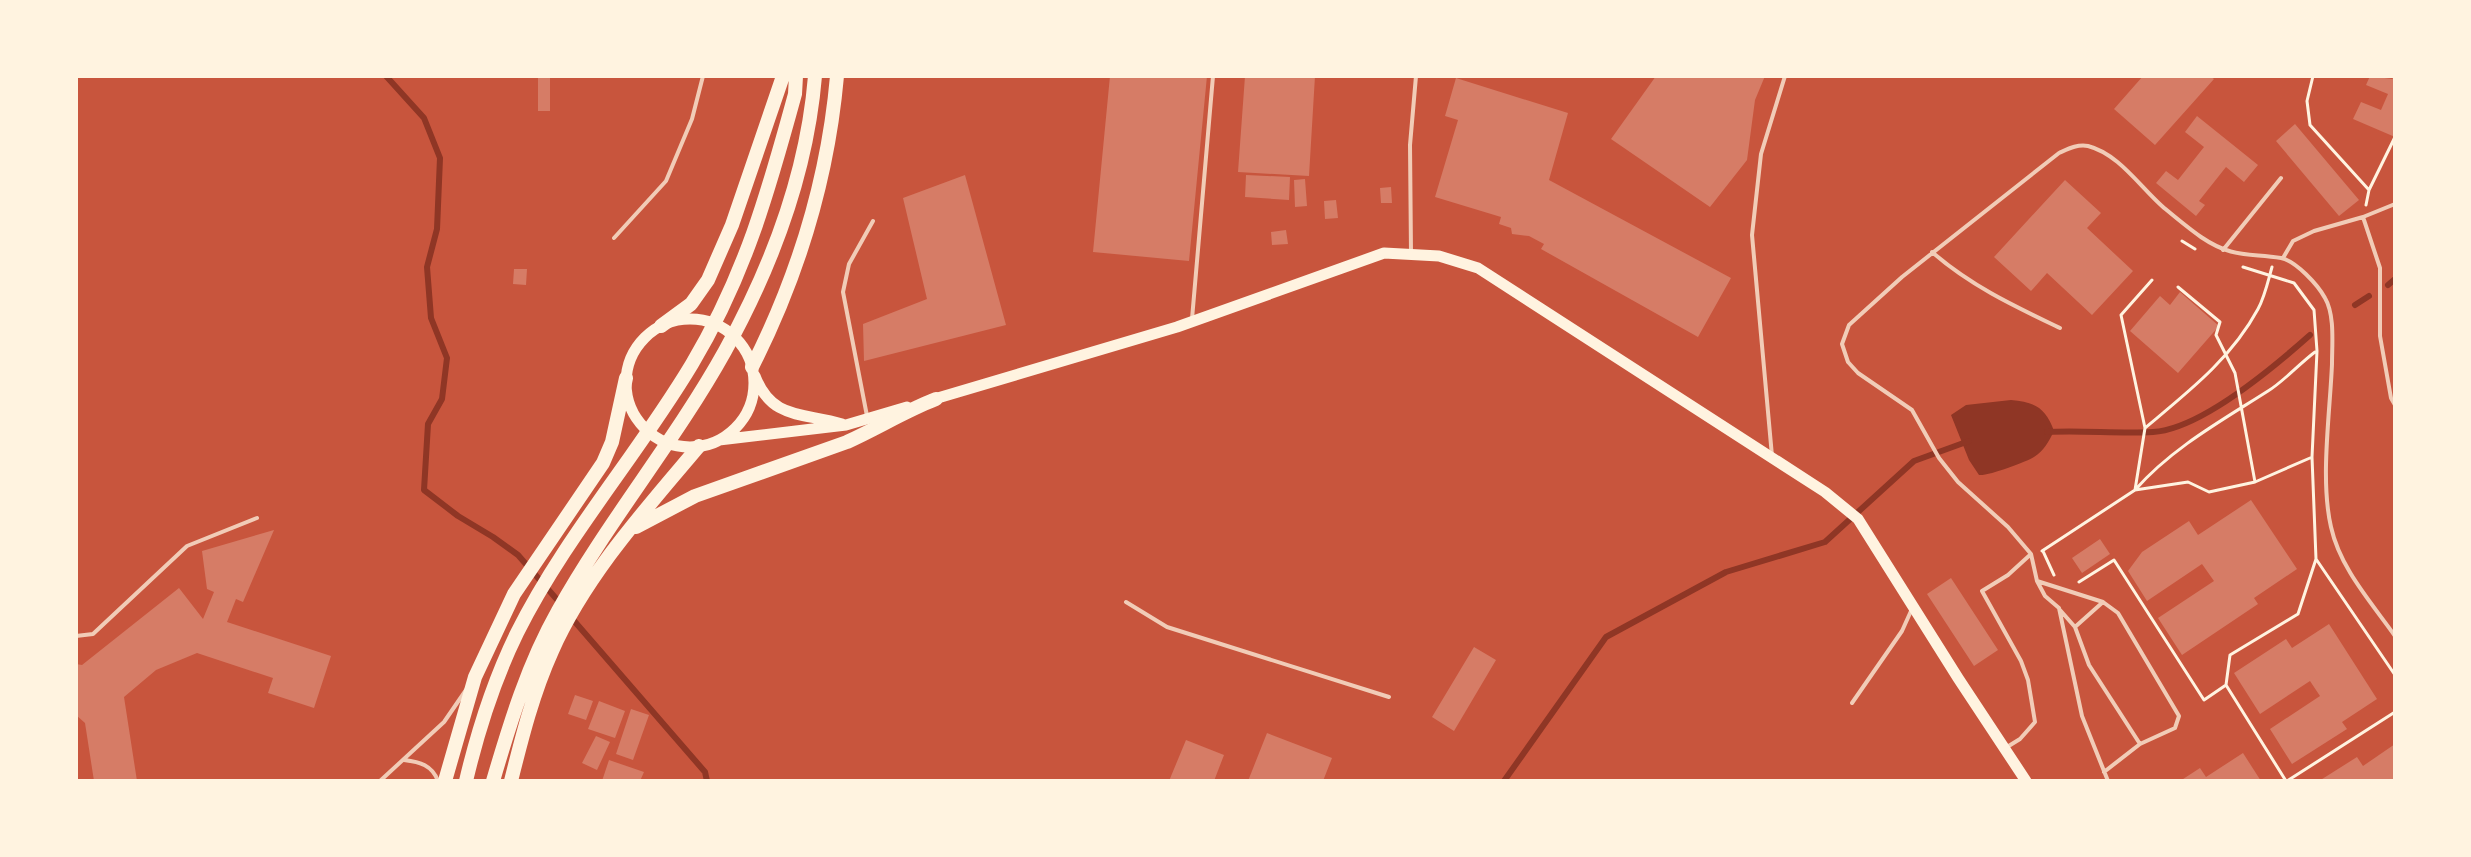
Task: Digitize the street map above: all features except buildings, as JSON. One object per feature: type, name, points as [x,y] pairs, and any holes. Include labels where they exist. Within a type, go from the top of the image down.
[{"type":"highway","points":[[661,326],[691,304],[708,280],[732,225],[783,76]]},
{"type":"highway","points":[[466,781],[493,689],[516,633],[570,544],[667,404],[724,307],[760,220],[795,94],[796,76]]},
{"type":"highway","points":[[493,781],[520,695],[558,611],[724,352],[752,297],[785,222],[805,141],[815,76]]},
{"type":"highway","points":[[752,369],[785,298],[809,225],[820,183],[837,76]]},
{"type":"highway","points":[[445,781],[475,677],[514,594],[603,463],[612,442],[626,378]]},
{"type":"highway","points":[[629,531],[695,496],[847,442],[898,414],[936,399]]},
{"type":"highway","points":[[511,781],[531,702],[567,620],[629,531],[699,446]]},
{"type":"main road","points":[[846,425],[777,408],[759,387],[746,352],[736,338],[709,321],[693,319],[661,326],[637,348],[626,378],[628,397],[635,415],[646,430],[662,441],[680,446],[846,425],[1192,322],[1384,253],[1439,256],[1478,268],[1825,492],[1858,519],[2026,781]]},
{"type":"main road","points":[[719,440],[747,411],[752,398],[752,369]]},
{"type":"lane","points":[[614,238],[666,181],[692,119],[703,76]]},
{"type":"lane","points":[[1192,322],[1213,76]]},
{"type":"lane","points":[[1411,253],[1410,145],[1416,76]]},
{"type":"lane","points":[[1772,458],[1752,235],[1761,154],[1785,76]]},
{"type":"lane","points":[[2140,744],[2089,665],[2075,627],[2045,596],[2037,581],[2031,554],[2008,527],[1958,482],[1939,458],[1912,410],[1858,373],[1848,362],[1842,344],[1849,325],[1932,252],[2059,153],[2074,146],[2087,146],[2123,168],[2162,207],[2223,250],[2247,256],[2283,258],[2308,275],[2327,300],[2333,340],[2326,471],[2330,526],[2343,563],[2395,636]]},
{"type":"lane","points":[[2223,250],[2281,178]]},
{"type":"lane","points":[[2283,258],[2293,241],[2395,204]]},
{"type":"lane","points":[[2363,217],[2380,268],[2380,336],[2391,398],[2395,405]]},
{"type":"lane","points":[[868,419],[843,292],[849,264],[873,221]]},
{"type":"lane","points":[[1932,252],[1982,290],[2060,328]]},
{"type":"lane","points":[[76,636],[93,634],[187,546],[257,518]]},
{"type":"lane","points":[[2004,749],[2020,739],[2035,722],[2028,680],[2021,661],[1982,591],[2008,575],[2031,554]]},
{"type":"lane","points":[[2037,581],[2103,602],[2118,613],[2179,716],[2175,728],[2140,744],[2103,773]]},
{"type":"lane","points":[[1126,602],[1167,627],[1389,697]]},
{"type":"lane","points":[[2075,627],[2103,602]]},
{"type":"lane","points":[[1852,703],[1902,631],[1913,607]]},
{"type":"lane","points":[[2059,608],[2082,716],[2108,781]]},
{"type":"lane","points":[[380,781],[444,722],[475,677]]},
{"type":"lane","points":[[404,760],[419,761],[430,767],[438,781]]},
{"type":"path","points":[[2313,76],[2307,101],[2310,125],[2369,190]]},
{"type":"path","points":[[2363,217],[2369,190],[2395,137]]},
{"type":"path","points":[[2182,241],[2205,254]]},
{"type":"path","points":[[2145,428],[2207,376],[2227,354],[2259,306],[2274,259]]},
{"type":"path","points":[[2243,267],[2294,283],[2314,310],[2317,351],[2312,457],[2316,559],[2298,614],[2230,655],[2226,685],[2286,781],[2395,712]]},
{"type":"path","points":[[2135,490],[2145,428],[2121,315],[2152,280]]},
{"type":"path","points":[[2178,287],[2220,322],[2216,335],[2235,373],[2255,482]]},
{"type":"path","points":[[2031,554],[2043,551],[2135,490],[2157,465],[2240,407],[2271,390],[2292,369],[2333,340]]},
{"type":"path","points":[[2135,490],[2188,482],[2209,492],[2255,482],[2312,457]]},
{"type":"path","points":[[2043,551],[2055,578]]},
{"type":"path","points":[[2316,559],[2395,675]]},
{"type":"path","points":[[2068,580],[2081,582],[2114,560],[2204,700],[2226,685]]},
{"type":"path","points":[[2388,666],[2395,661]]},
{"type":"shaded area","points":[[2011,400],[2027,402],[2038,408],[2054,431],[2034,457],[1999,471],[1979,475],[1969,460],[1951,415],[1966,405]]},
{"type":"waterway","points":[[386,76],[424,118],[440,158],[437,229],[427,267],[431,318],[447,358],[442,399],[428,424],[424,490],[518,555],[560,603]]},
{"type":"waterway","points":[[2388,285],[2395,279]]},
{"type":"waterway","points":[[2355,305],[2369,296]]},
{"type":"waterway","points":[[2047,432],[2153,432],[2172,428],[2193,420],[2236,394],[2310,335]]},
{"type":"waterway","points":[[1504,781],[1606,637],[1726,572],[1825,542],[1914,461],[1969,441]]},
{"type":"waterway","points":[[569,615],[705,772],[707,781]]}]
